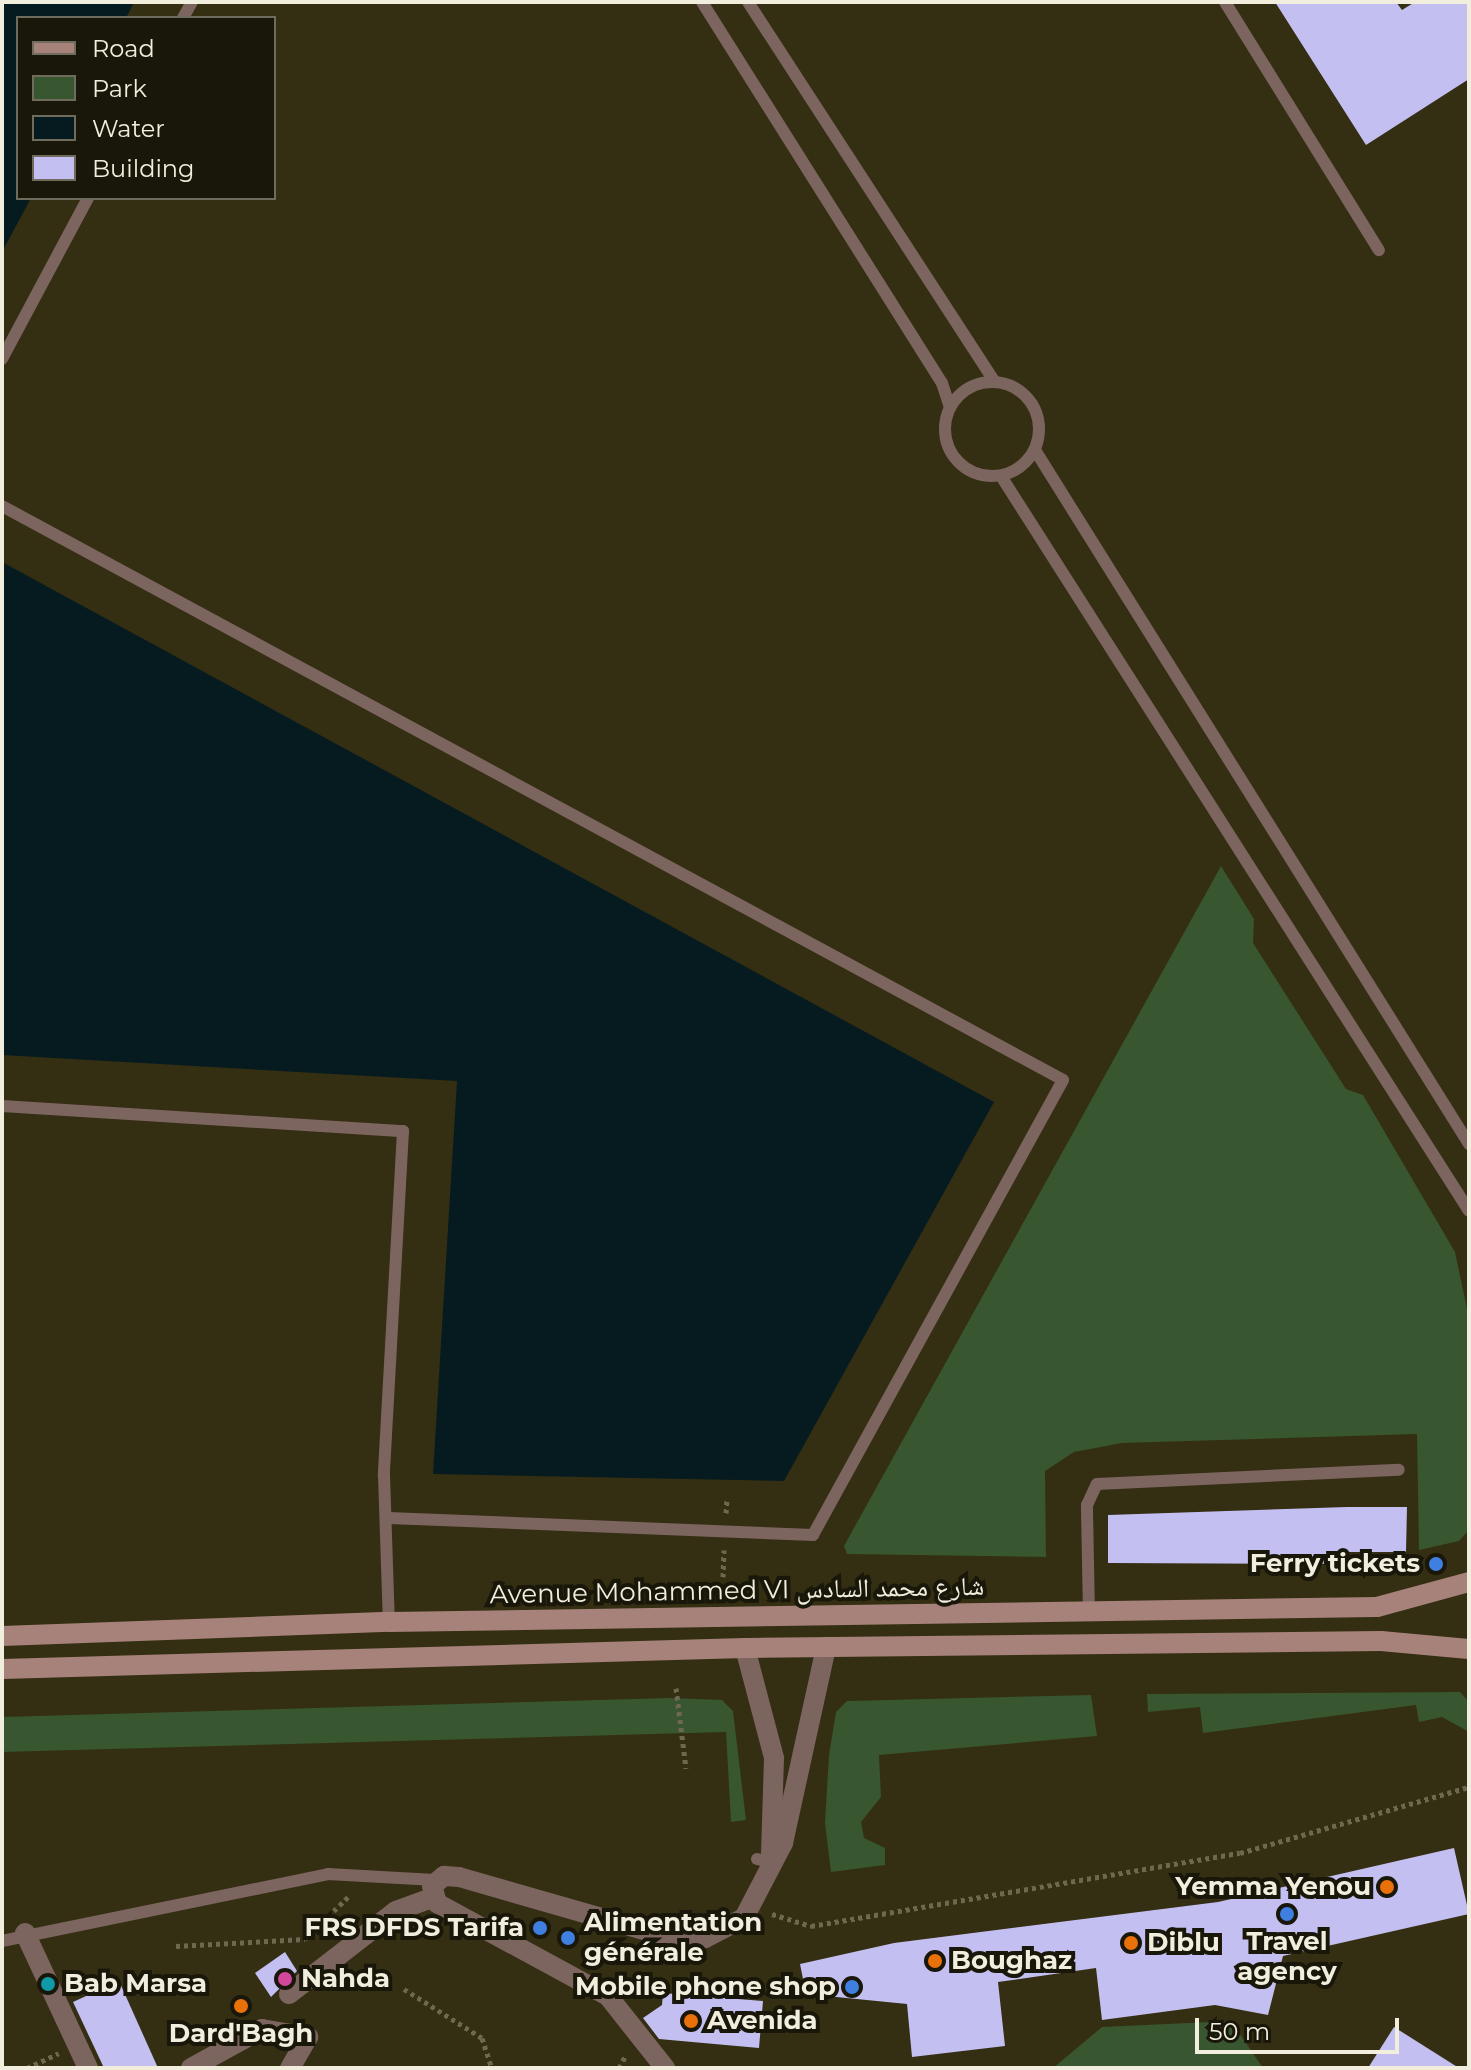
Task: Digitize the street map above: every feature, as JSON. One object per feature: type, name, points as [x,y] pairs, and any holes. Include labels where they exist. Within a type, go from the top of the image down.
[{"type":"main road","name":"Avenue Mohammed VI شارع محمد السادس","points":[[2,1636],[389,1622],[1089,1614],[1377,1607],[1469,1582]]},
{"type":"main road","points":[[2,1669],[745,1648],[1381,1641],[1469,1649]]},
{"type":"street","points":[[764,1861],[783,1843],[826,1647]]},
{"type":"street","points":[[289,1994],[396,1911],[459,1877],[679,1940],[724,1931],[752,1906],[764,1861],[774,1758],[745,1648]]},
{"type":"street","points":[[434,1889],[599,1989],[665,2068]]},
{"type":"street","points":[[25,1933],[88,2068]]},
{"type":"street","points":[[191,2068],[262,2029],[308,2037],[290,2068]]},
{"type":"lane","points":[[702,2],[942,383],[950,408],[945,434],[955,459],[977,474],[1001,476],[1035,450],[1040,424],[1029,399],[994,381],[748,2]]},
{"type":"lane","points":[[1225,2],[1379,250]]},
{"type":"lane","points":[[2,359],[87,200]]},
{"type":"lane","points":[[950,408],[968,388],[994,381]]},
{"type":"lane","points":[[1035,450],[1469,1144]]},
{"type":"lane","points":[[1001,476],[1469,1211]]},
{"type":"lane","points":[[2,506],[1063,1080],[813,1535],[388,1518]]},
{"type":"lane","points":[[2,1106],[403,1131],[388,1518],[389,1622]]},
{"type":"lane","points":[[1089,1614],[1087,1505],[1097,1484],[1399,1470]]},
{"type":"lane","points":[[2,1941],[25,1933],[328,1874],[368,1877],[434,1889]]},
{"type":"path","points":[[676,1688],[686,1768]]},
{"type":"path","points":[[752,1906],[811,1926],[1240,1853],[1469,1787]]},
{"type":"path","points":[[176,1946],[305,1939],[368,1877]]},
{"type":"path","points":[[404,1989],[482,2038],[492,2068]]},
{"type":"path","points":[[27,2068],[77,2045]]},
{"type":"green space","points":[[1221,866],[1254,919],[1253,943],[1346,1089],[1363,1095],[1455,1252],[1469,1318],[1469,1530],[1459,1541],[1419,1550],[1417,1434],[1122,1443],[1074,1452],[1045,1471],[1046,1557],[847,1554],[844,1546]]},
{"type":"green space","points":[[1460,1692],[1469,1702],[1469,1732],[1442,1717],[1419,1722],[1416,1705],[1203,1733],[1200,1707],[1148,1712],[1147,1694]]},
{"type":"green space","points":[[1091,1695],[1097,1736],[879,1755],[881,1797],[861,1822],[864,1838],[885,1848],[885,1865],[831,1872],[825,1823],[829,1755],[836,1712],[847,1701]]},
{"type":"green space","points":[[670,1698],[722,1700],[733,1711],[746,1820],[731,1822],[726,1732],[2,1752],[2,1717]]},
{"type":"green space","points":[[1231,2021],[1263,2068],[1053,2068],[1102,2027]]},
{"type":"water","points":[[2,2],[134,2],[127,16],[16,16],[16,200],[30,200],[2,252]]},
{"type":"water","points":[[2,562],[994,1102],[784,1481],[433,1474],[457,1081],[2,1055]]},
{"type":"building","points":[[1275,2],[1396,2],[1402,10],[1415,2],[1469,2],[1469,79],[1366,145]]},
{"type":"building","points":[[1407,1507],[1406,1552],[1337,1552],[1337,1564],[1108,1563],[1108,1515]]},
{"type":"building","points":[[1454,1848],[1469,1914],[1283,1956],[1268,2015],[1215,2005],[1102,2020],[1096,1968],[998,1982],[1005,2046],[912,2057],[907,2004],[806,1994],[800,1964],[894,1943],[1218,1902]]},
{"type":"building","points":[[285,1952],[297,1971],[271,1997],[255,1973]]},
{"type":"building","points":[[119,1981],[158,2068],[104,2068],[73,2002]]},
{"type":"building","points":[[663,1993],[763,2001],[759,2048],[659,2039],[643,2018],[662,2005]]},
{"type":"building","points":[[1394,2027],[1459,2068],[1368,2068]]},
{"type":"place","name":"Ferry tickets","points":[[1436,1564]]},
{"type":"place","name":"Yemma Yenou","points":[[1387,1887]]},
{"type":"place","name":"Travel agency","points":[[1287,1914]]},
{"type":"place","name":"FRS DFDS Tarifa","points":[[540,1928]]},
{"type":"place","name":"Alimentation générale","points":[[568,1938]]},
{"type":"place","name":"Diblu","points":[[1131,1943]]},
{"type":"place","name":"Boughaz","points":[[935,1961]]},
{"type":"place","name":"Nahda","points":[[285,1979]]},
{"type":"place","name":"Bab Marsa","points":[[48,1984]]},
{"type":"place","name":"Mobile phone shop","points":[[852,1987]]},
{"type":"place","name":"Dard'Bagh","points":[[241,2006]]},
{"type":"place","name":"Avenida","points":[[691,2021]]}]
